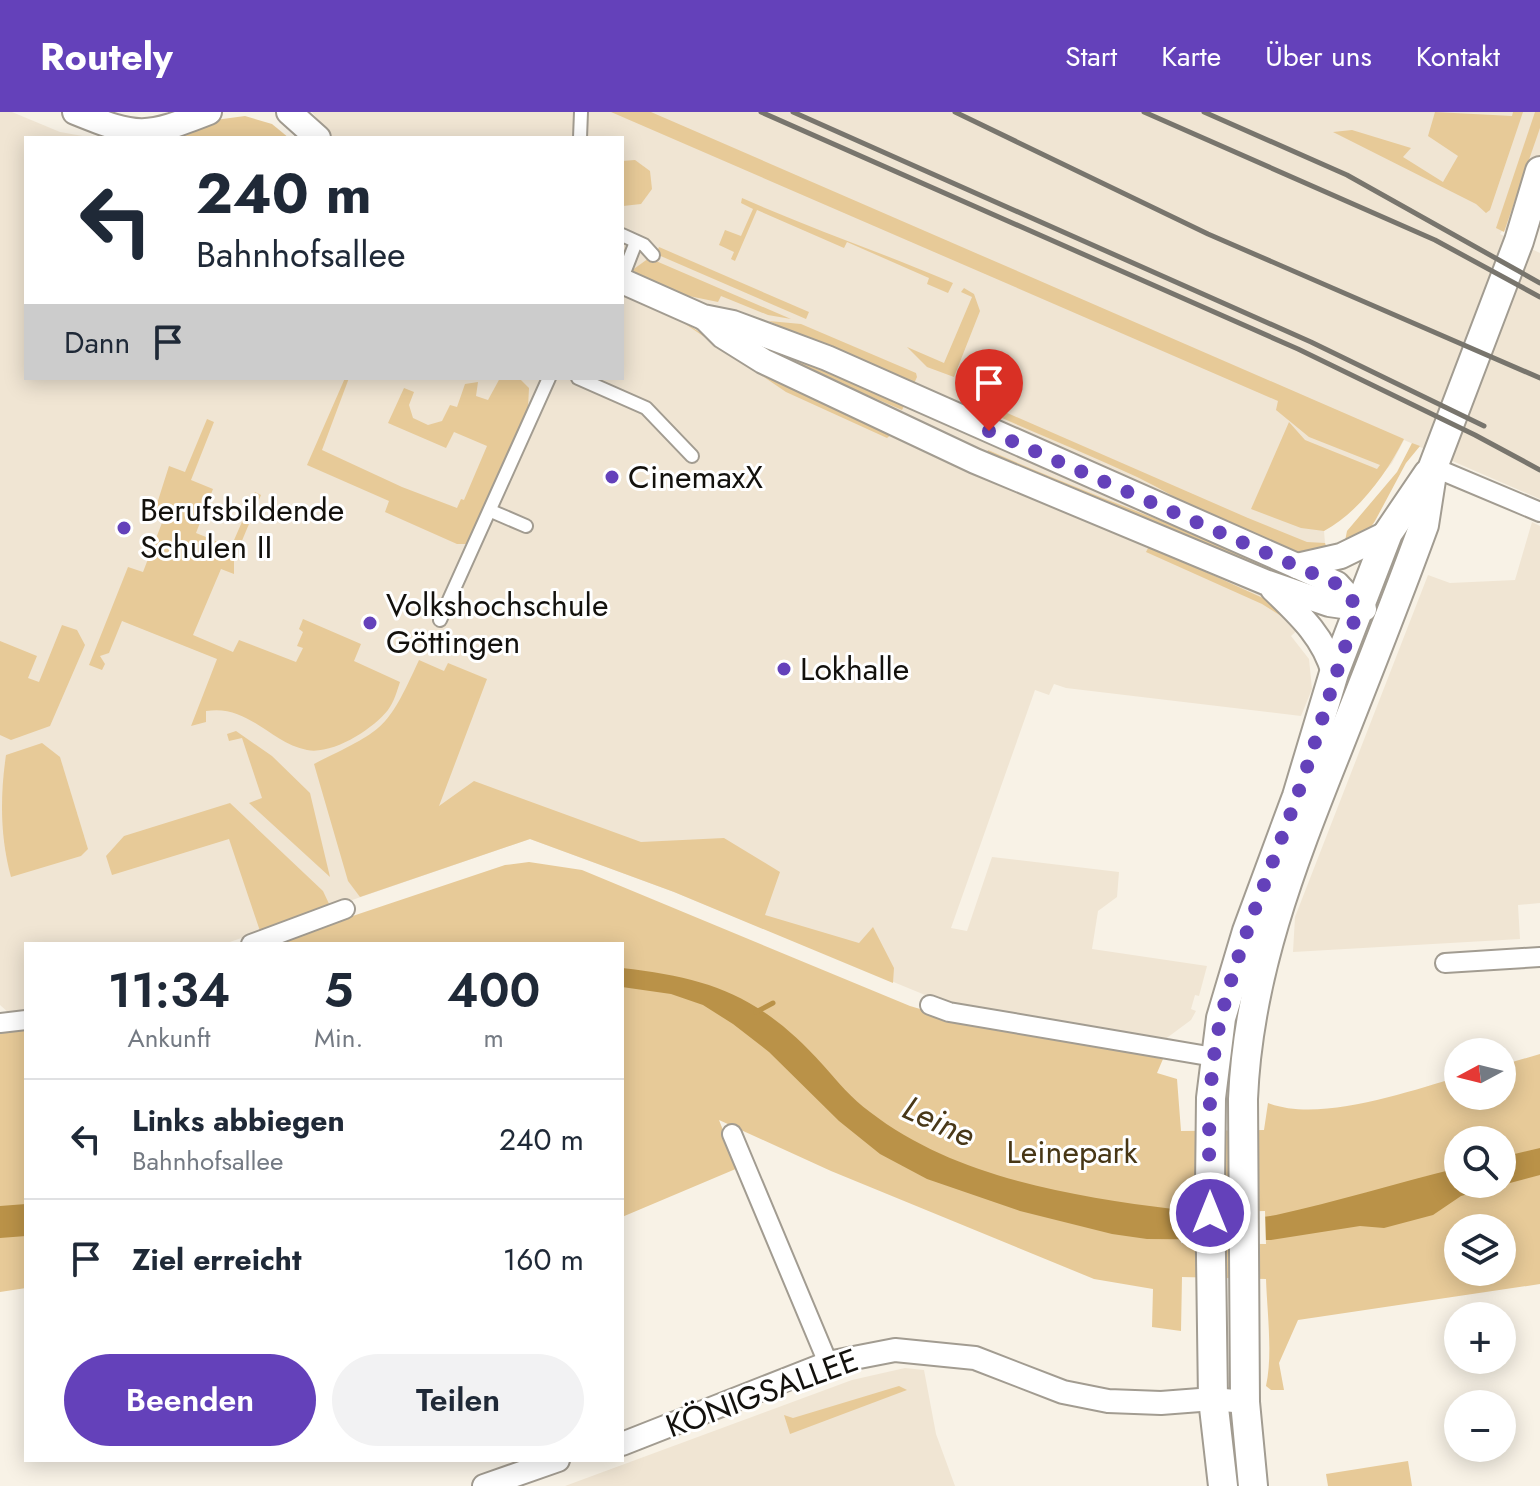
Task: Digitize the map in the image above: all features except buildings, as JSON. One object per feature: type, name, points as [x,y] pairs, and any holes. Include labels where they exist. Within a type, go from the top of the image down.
[{"type":"main road","points":[[75,112],[132,133],[157,132],[178,119],[209,112]]},
{"type":"main road","points":[[266,112],[300,122]]},
{"type":"main road","points":[[1253,1486],[1245,1402],[1245,1054],[1265,949],[1291,864],[1424,525],[1433,467],[1519,241],[1540,171]]},
{"type":"main road","points":[[629,283],[703,317],[733,323],[827,358],[1297,566],[1337,584],[1359,608]]},
{"type":"main road","points":[[703,317],[723,336],[763,361],[1140,532],[1265,582],[1329,604],[1359,608],[1389,619]]},
{"type":"main road","points":[[938,442],[952,415]]},
{"type":"main road","points":[[1223,1486],[1213,1399],[1211,1293],[1211,1117],[1214,1057],[1221,1018],[1247,931],[1297,796],[1334,673],[1359,608],[1388,533],[1433,467]]},
{"type":"main road","points":[[1297,566],[1341,556],[1388,533]]},
{"type":"main road","points":[[1265,582],[1314,631],[1328,651],[1334,673]]},
{"type":"street","points":[[580,136],[581,112]]},
{"type":"street","points":[[624,236],[653,255]]},
{"type":"street","points":[[629,283],[636,242]]},
{"type":"street","points":[[440,620],[548,380]]},
{"type":"street","points":[[583,380],[646,408],[692,456]]},
{"type":"street","points":[[1433,467],[1540,512]]},
{"type":"street","points":[[491,511],[526,526]]},
{"type":"street","points":[[256,942],[345,909]]},
{"type":"street","points":[[1445,963],[1540,957]]},
{"type":"street","points":[[930,1005],[949,1012],[1214,1057]]},
{"type":"street","points":[[0,1023],[24,1020]]},
{"type":"street","points":[[732,1134],[828,1363]]},
{"type":"street","name":"KÖNIGSALLEE","points":[[624,1443],[828,1363],[885,1351],[959,1354],[1075,1396],[1135,1401],[1213,1399],[1245,1402]]},
{"type":"street","points":[[484,1486],[552,1462]]},
{"type":"shaded area","points":[[0,112],[12,112],[60,132],[83,136],[24,136],[24,380],[624,380],[624,136],[330,136],[312,112],[1540,112],[1540,212],[1537,221],[1500,234],[1540,253],[1540,499],[1404,440],[1392,463],[1359,502],[1324,531],[1334,566],[1314,615],[1291,636],[1309,659],[1312,689],[1301,716],[1066,688],[1054,684],[1049,695],[1035,690],[951,928],[967,931],[992,857],[1119,872],[1117,897],[1098,911],[1092,949],[1207,966],[1199,996],[1195,995],[1191,1009],[1196,1011],[1191,1020],[1164,1040],[947,1004],[674,892],[530,839],[230,942],[24,942],[24,1013],[9,1013],[0,1005]]},
{"type":"shaded area","points":[[1532,522],[1540,526],[1540,903],[1518,905],[1520,939],[1293,952],[1295,917],[1428,575],[1450,583],[1515,580]]},
{"type":"shaded area","points":[[624,968],[682,978],[733,994],[778,1022],[857,1101],[903,1134],[938,1153],[1014,1180],[1094,1198],[1237,1217],[1299,1210],[1444,1172],[1444,1198],[1458,1198],[1433,1215],[1384,1228],[1360,1226],[1271,1240],[1147,1239],[1112,1234],[1020,1211],[927,1179],[880,1154],[839,1121],[769,1052],[703,1005],[671,994],[624,987]]},
{"type":"shaded area","points":[[1540,1148],[1540,1175],[1516,1181],[1516,1154]]},
{"type":"shaded area","points":[[24,1204],[24,1236],[0,1238],[0,1206]]},
{"type":"shaded area","points":[[905,1368],[924,1370],[936,1434],[955,1486],[565,1486],[852,1380]]},
{"type":"green space","points":[[611,112],[651,112],[1404,439],[1360,503],[1324,531],[1301,528],[1251,509],[1289,422],[1305,440],[1377,469],[1380,465],[1309,437],[1276,410],[1278,401]]},
{"type":"green space","points":[[1435,112],[1512,116],[1513,112],[1523,112],[1490,210],[1486,213],[1476,204],[1333,132],[1352,130],[1411,148],[1403,157],[1443,182],[1458,156],[1428,136]]},
{"type":"green space","points":[[1535,112],[1540,112],[1540,128],[1504,232],[1496,228]]},
{"type":"green space","points":[[245,116],[272,124],[287,136],[182,136],[215,120]]},
{"type":"green space","points":[[635,160],[650,171],[652,189],[641,204],[624,206],[624,161]]},
{"type":"green space","points":[[742,198],[953,283],[948,293],[927,284],[929,278],[847,242],[844,248],[757,210],[735,261],[731,259],[734,252],[719,245],[725,230],[741,236],[753,209],[741,203]]},
{"type":"green space","points":[[659,247],[809,312],[806,319],[656,254]]},
{"type":"green space","points":[[649,258],[791,319],[768,315],[721,296],[718,302],[684,295],[631,271]]},
{"type":"green space","points":[[964,288],[974,294],[980,311],[954,377],[927,367],[907,347],[944,363],[972,297],[961,292]]},
{"type":"green space","points":[[669,313],[789,388],[892,434],[887,438],[786,392]]},
{"type":"green space","points":[[769,321],[801,324],[916,373],[917,377],[912,388]]},
{"type":"green space","points":[[730,328],[905,404],[902,410],[811,371],[782,363]]},
{"type":"green space","points":[[344,380],[348,380],[322,450],[402,487],[457,508],[461,499],[464,500],[487,446],[454,432],[446,448],[388,423],[404,388],[414,392],[409,405],[413,418],[428,425],[442,421],[450,405],[457,407],[465,384],[478,382],[476,396],[488,400],[499,380],[521,380],[529,388],[528,408],[469,544],[457,544],[385,512],[389,501],[307,465]]},
{"type":"green space","points":[[1005,412],[1248,518],[1307,542],[1325,543],[1328,552],[1306,553],[1256,539],[1137,477],[1002,418]]},
{"type":"green space","points":[[207,419],[214,422],[191,480],[213,489],[196,533],[231,547],[255,492],[261,495],[234,560],[234,574],[221,569],[193,635],[233,652],[239,640],[296,662],[303,648],[297,646],[303,632],[299,629],[303,619],[361,644],[354,661],[400,682],[388,710],[363,732],[340,745],[307,750],[282,740],[247,718],[221,710],[206,711],[206,722],[191,726],[217,659],[122,621],[109,653],[100,656],[105,664],[102,670],[89,665],[128,567],[143,572],[165,515],[155,510],[169,466],[185,472]]},
{"type":"green space","points":[[1412,443],[1420,446],[1406,463],[1369,530],[1345,541],[1347,531],[1397,472]]},
{"type":"green space","points":[[988,450],[1325,587],[1322,593],[1192,538],[1134,520],[985,456]]},
{"type":"green space","points":[[1149,546],[1265,599],[1300,628],[1262,604],[1146,552]]},
{"type":"green space","points":[[62,625],[77,630],[85,645],[50,726],[11,740],[0,735],[0,641],[37,656],[28,678],[39,682]]},
{"type":"green space","points":[[419,660],[444,671],[448,663],[487,679],[439,806],[474,781],[641,842],[724,838],[780,872],[765,915],[859,943],[873,927],[894,968],[893,983],[674,892],[530,839],[360,897],[348,881],[314,764],[380,726],[399,702]]},
{"type":"green space","points":[[236,731],[272,756],[310,793],[330,877],[249,803],[262,798],[242,738],[229,741],[227,734]]},
{"type":"green space","points":[[42,743],[60,757],[88,849],[81,856],[11,877],[2,816],[6,755]]},
{"type":"green space","points":[[230,803],[323,891],[331,908],[260,931],[229,839],[112,875],[106,856],[124,836]]},
{"type":"green space","name":"Leinepark","points":[[529,862],[582,870],[910,1006],[954,1019],[1163,1059],[1157,1073],[1177,1079],[1181,1131],[1264,1130],[1268,1103],[1289,1108],[1337,1108],[1444,1081],[1444,1110],[1516,1110],[1516,1061],[1540,1054],[1540,1284],[1298,1320],[1279,1363],[1284,1390],[1271,1390],[1266,1386],[1269,1347],[1266,1279],[1182,1277],[1181,1331],[1152,1327],[1153,1289],[1094,1279],[831,1171],[719,1120],[738,1168],[624,1216],[624,942],[275,942],[505,865]]},
{"type":"green space","points":[[24,1027],[24,1288],[0,1292],[0,1030]]},
{"type":"green space","points":[[899,1386],[907,1390],[790,1434],[784,1415],[793,1418]]},
{"type":"green space","points":[[1408,1461],[1412,1486],[1328,1486],[1326,1474]]},
{"type":"pier","points":[[1181,1206],[1224,1212],[1265,1211],[1266,1244],[1181,1243]]},
{"type":"waterway","points":[[756,1012],[773,1003]]},
{"type":"railway","points":[[761,112],[1298,349],[1540,470]]},
{"type":"railway","points":[[793,112],[1311,342],[1484,426]]},
{"type":"railway","points":[[955,112],[1208,234],[1540,378]]},
{"type":"railway","points":[[1144,112],[1435,240],[1540,297]]},
{"type":"railway","points":[[1204,112],[1347,175],[1540,283]]},
{"type":"place","name":"CinemaxX","points":[[612,477]]},
{"type":"place","name":"Berufsbildende Schulen II","points":[[124,528]]},
{"type":"place","name":"Volkshochschule Göttingen","points":[[370,623]]},
{"type":"place","name":"Lokhalle","points":[[784,669]]},
{"type":"route","points":[[989,431],[1337,584],[1359,608],[1334,673],[1297,796],[1247,931],[1221,1018],[1211,1098],[1210,1213]]},
{"type":"water label","name":"Leine","points":[[939,1121]]}]
